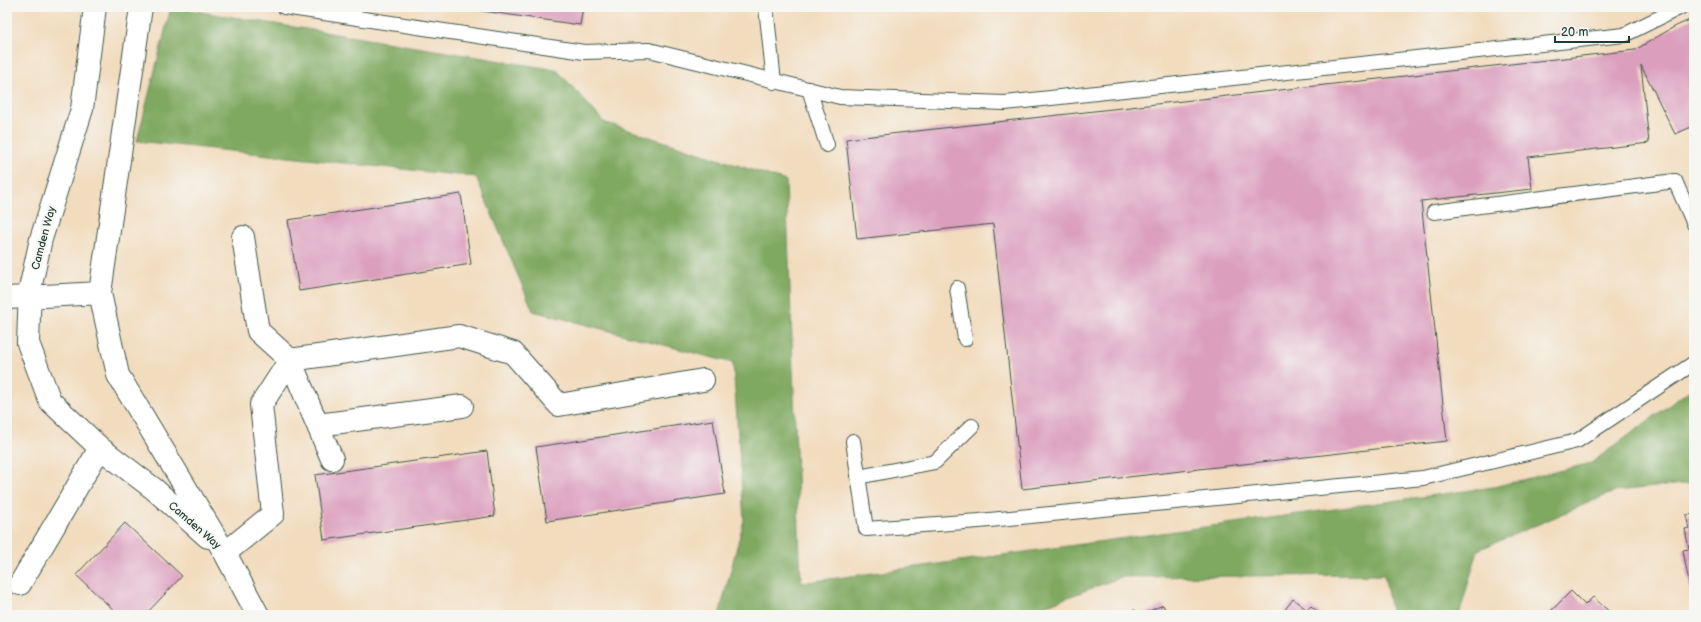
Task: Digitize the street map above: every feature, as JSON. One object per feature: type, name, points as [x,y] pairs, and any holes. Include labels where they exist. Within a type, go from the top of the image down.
[{"type":"street","name":"Camden Way","points":[[95,7],[82,108],[42,239],[30,297],[28,342],[50,401],[100,448],[154,489],[225,552]]},
{"type":"street","name":"Camden Way","points":[[141,7],[100,293],[118,375],[225,552]]},
{"type":"street","points":[[243,237],[258,331],[290,360],[332,459]]},
{"type":"street","points":[[7,298],[100,293]]},
{"type":"street","points":[[258,615],[225,552],[273,514],[261,404],[290,360],[459,336],[513,353],[559,405],[703,380]]},
{"type":"street","points":[[318,425],[462,406]]},
{"type":"street","points":[[20,584],[100,448]]},
{"type":"lane","points":[[284,7],[584,52],[649,50],[774,82],[840,97],[1005,103],[1624,35],[1681,7]]},
{"type":"lane","points":[[766,7],[774,82]]},
{"type":"lane","points":[[809,90],[827,145]]},
{"type":"lane","points":[[1434,212],[1675,181],[1694,224]]},
{"type":"lane","points":[[957,288],[965,339]]},
{"type":"lane","points":[[853,441],[866,529],[979,521],[1422,478],[1577,441],[1694,363]]},
{"type":"lane","points":[[858,477],[935,462],[972,426]]},
{"type":"green space","points":[[171,7],[557,70],[604,122],[786,181],[801,583],[1493,487],[1591,463],[1694,387],[1694,483],[1616,491],[1478,550],[1459,615],[1392,615],[1384,575],[1121,577],[1021,615],[719,615],[744,520],[733,363],[533,311],[476,177],[137,141]]},
{"type":"building","points":[[455,7],[583,7],[580,25]]},
{"type":"building","points":[[1694,18],[1694,126],[1675,134],[1641,65],[1649,143],[1528,157],[1532,189],[1421,201],[1447,441],[1022,489],[993,224],[857,239],[846,139],[1635,50],[1674,27]]},
{"type":"building","points":[[461,194],[471,264],[299,291],[288,220]]},
{"type":"building","points":[[713,420],[725,494],[547,521],[536,447]]},
{"type":"building","points":[[487,451],[495,516],[324,540],[315,475]]},
{"type":"building","points":[[1694,514],[1694,588],[1690,589],[1683,550],[1689,549],[1685,529],[1689,528],[1686,515]]},
{"type":"building","points":[[125,523],[182,576],[145,615],[119,615],[76,575]]},
{"type":"building","points":[[1571,591],[1585,605],[1593,597],[1613,615],[1547,615]]},
{"type":"building","points":[[1293,599],[1307,610],[1311,606],[1322,615],[1281,615]]},
{"type":"building","points":[[1163,605],[1168,615],[1140,615]]},
{"type":"building","points":[[1135,610],[1137,615],[1123,615]]}]
